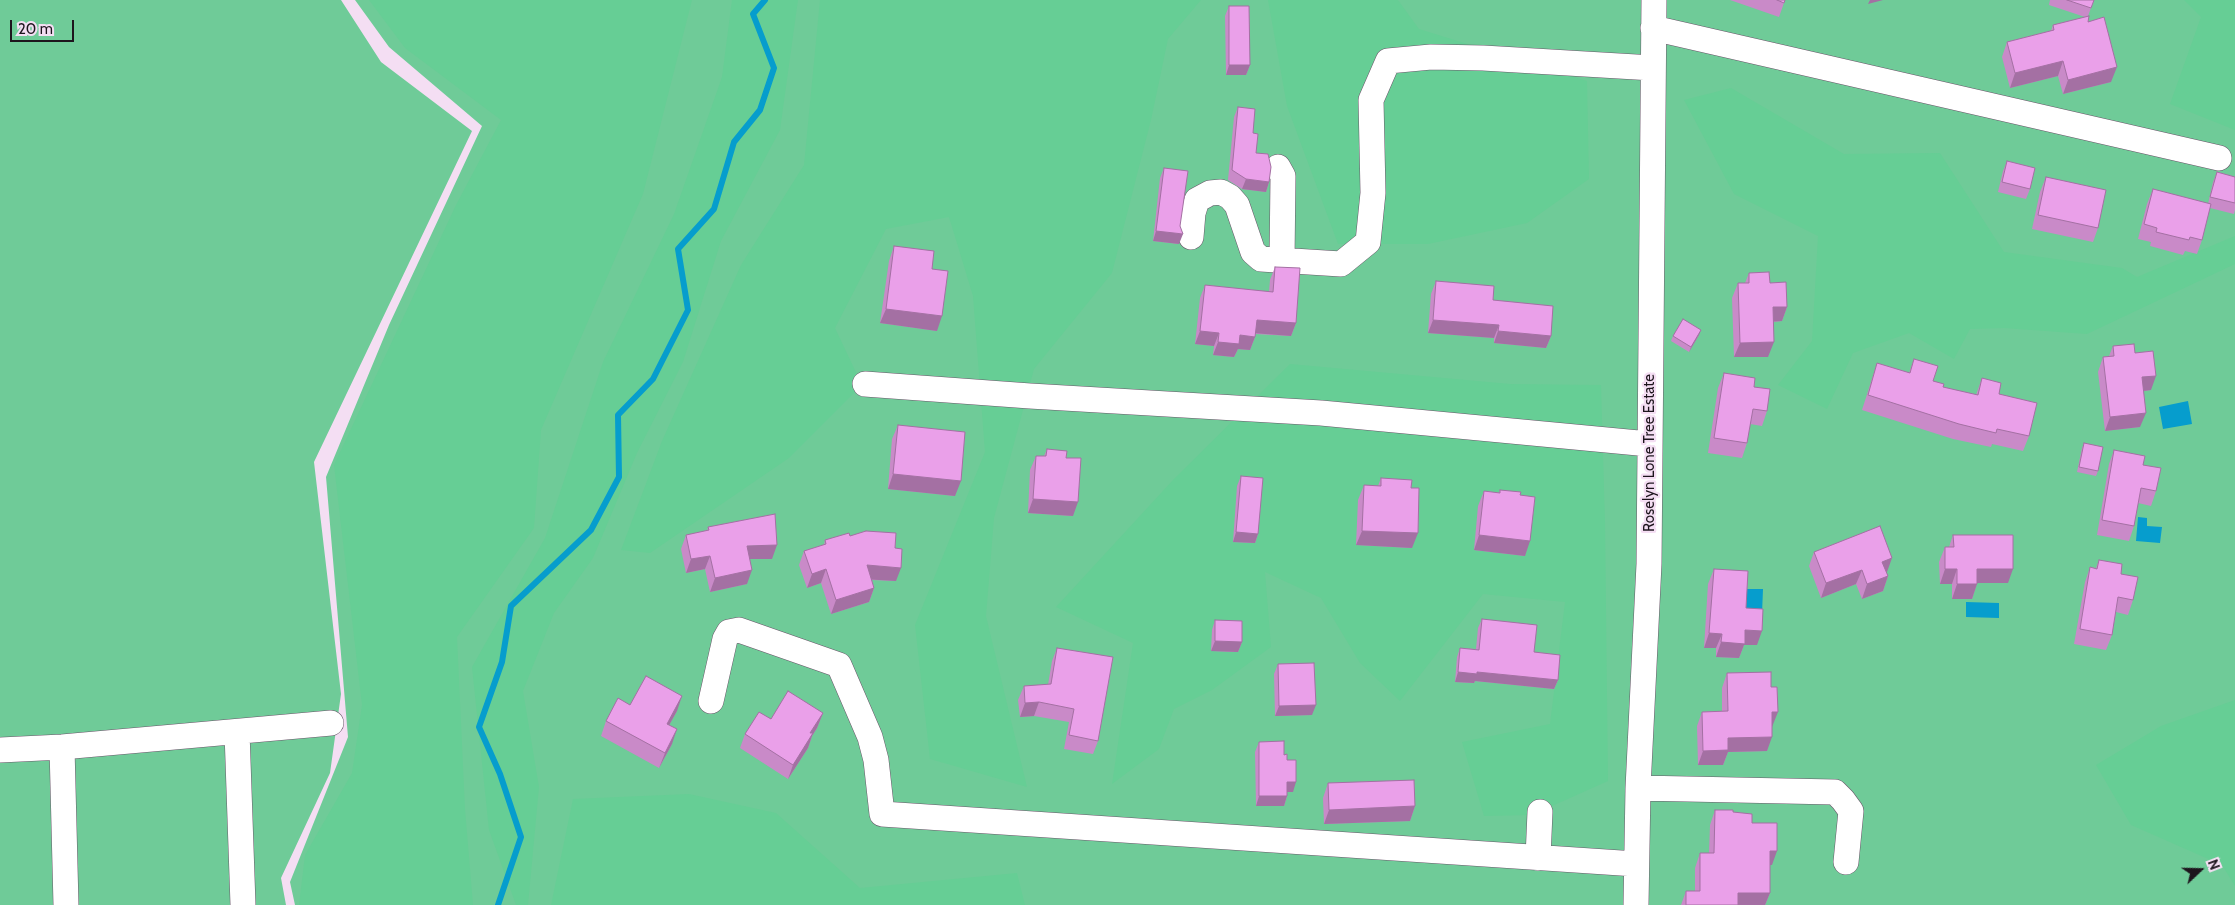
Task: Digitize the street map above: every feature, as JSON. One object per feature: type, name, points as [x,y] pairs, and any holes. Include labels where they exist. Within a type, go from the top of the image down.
[{"type":"street","name":"Roselyn Lone Tree Estate","points":[[1636,905],[1638,788],[1649,564],[1654,0]]},
{"type":"street","points":[[1653,28],[2218,158]]},
{"type":"street","points":[[1191,237],[1192,213],[1197,200],[1210,193],[1221,192],[1230,197],[1236,205],[1256,256],[1261,260],[1341,264],[1368,242],[1373,193],[1371,100],[1388,61],[1431,57],[1653,68]]},
{"type":"street","points":[[1278,167],[1283,176],[1282,261]]},
{"type":"street","points":[[865,384],[1039,397],[1321,413],[1649,444]]},
{"type":"street","points":[[711,701],[725,639],[729,632],[739,630],[839,665],[870,737],[876,760],[882,814],[1636,864]]},
{"type":"street","points":[[0,750],[62,747],[331,723]]},
{"type":"street","points":[[237,732],[243,905]]},
{"type":"street","points":[[62,747],[66,905]]},
{"type":"street","points":[[1638,788],[1835,792],[1851,811],[1846,862]]},
{"type":"street","points":[[1538,858],[1540,812]]},
{"type":"green space","points":[[0,0],[341,0],[381,62],[472,131],[314,462],[341,694],[330,773],[281,878],[286,905],[0,905]]},
{"type":"green space","points":[[355,0],[2235,0],[2235,905],[295,905],[290,882],[348,737],[326,477],[389,325],[482,126],[389,47]]},
{"type":"green space","points":[[369,0],[692,0],[643,194],[541,430],[534,528],[457,637],[465,809],[473,905],[299,905],[305,855],[352,773],[362,705],[334,465],[456,205],[501,120],[405,48]]},
{"type":"green space","points":[[732,0],[798,0],[780,130],[721,241],[683,362],[637,453],[593,558],[554,613],[523,691],[539,787],[528,905],[516,905],[489,830],[472,667],[545,538],[603,362],[674,214],[722,77]]},
{"type":"green space","points":[[820,0],[1201,0],[1168,39],[1151,120],[1112,273],[1034,369],[994,518],[986,616],[1027,787],[930,759],[915,625],[985,452],[973,296],[949,217],[886,229],[835,328],[862,385],[789,458],[650,553],[621,550],[662,441],[741,265],[804,165]]},
{"type":"green space","points":[[1268,0],[1398,0],[1419,29],[1587,81],[1589,179],[1527,223],[1428,244],[1338,244],[1287,106]]},
{"type":"green space","points":[[2184,0],[2235,0],[2235,130],[2170,104],[2201,17]]},
{"type":"green space","points":[[1731,88],[1844,154],[1940,153],[2004,252],[2122,268],[2137,277],[2235,236],[2235,264],[2087,334],[2004,328],[1970,329],[1954,359],[1909,333],[1853,353],[1827,409],[1778,385],[1812,341],[1818,236],[1734,194],[1684,100]]},
{"type":"green space","points":[[1290,364],[1510,384],[1601,385],[1605,522],[1608,781],[1532,815],[1484,816],[1462,742],[1550,724],[1565,602],[1483,594],[1400,701],[1360,663],[1321,598],[1265,572],[1271,647],[1212,690],[1174,709],[1159,749],[1112,784],[1133,643],[1056,607],[1173,480]]},
{"type":"green space","points":[[2235,700],[2235,886],[2222,865],[2131,825],[2096,765],[2161,726]]},
{"type":"green space","points":[[689,794],[776,813],[860,888],[1017,873],[1025,905],[551,905],[573,799]]},
{"type":"water","points":[[2188,401],[2192,424],[2163,429],[2159,407]]},
{"type":"water","points":[[2138,517],[2147,518],[2147,526],[2162,527],[2160,543],[2136,541]]},
{"type":"water","points":[[1746,589],[1763,589],[1762,614],[1745,613]]},
{"type":"water","points":[[1966,602],[1999,603],[1999,618],[1966,617]]},
{"type":"building","points":[[2067,0],[2094,0],[2091,8]]},
{"type":"building","points":[[1229,6],[1249,6],[1250,65],[1229,65]]},
{"type":"building","points":[[2089,16],[2088,22],[2104,17],[2117,67],[2068,80],[2063,61],[2015,73],[2007,42],[2054,30],[2053,25]]},
{"type":"building","points":[[1238,107],[1255,109],[1253,133],[1258,134],[1256,153],[1268,154],[1271,167],[1269,182],[1246,179],[1232,170]]},
{"type":"building","points":[[2007,161],[2035,168],[2030,189],[2002,182]]},
{"type":"building","points":[[1164,168],[1188,171],[1180,226],[1183,234],[1156,231]]},
{"type":"building","points":[[2217,172],[2235,177],[2235,203],[2210,197]]},
{"type":"building","points":[[2046,177],[2106,190],[2098,228],[2038,215]]},
{"type":"building","points":[[2153,189],[2211,204],[2202,240],[2190,237],[2189,240],[2156,232],[2157,228],[2144,224]]},
{"type":"building","points":[[894,246],[934,251],[932,269],[948,271],[942,316],[886,309]]},
{"type":"building","points":[[1275,267],[1300,268],[1296,323],[1257,320],[1255,337],[1240,335],[1239,344],[1218,342],[1219,333],[1200,331],[1205,285],[1273,292]]},
{"type":"building","points":[[1769,272],[1770,283],[1786,282],[1787,307],[1773,307],[1774,342],[1740,343],[1738,283],[1749,283],[1749,273]]},
{"type":"building","points":[[1436,281],[1494,286],[1493,300],[1553,306],[1551,336],[1498,331],[1499,325],[1433,320]]},
{"type":"building","points":[[1683,319],[1701,330],[1691,347],[1673,336]]},
{"type":"building","points":[[2134,344],[2135,353],[2153,351],[2156,376],[2142,377],[2146,413],[2110,417],[2103,357],[2114,356],[2113,346]]},
{"type":"building","points":[[1914,359],[1938,366],[1933,381],[1944,384],[1943,387],[1978,395],[1982,378],[2001,383],[1999,394],[2037,403],[2029,436],[1997,429],[1996,433],[1959,424],[1868,395],[1877,363],[1910,373]]},
{"type":"building","points":[[1724,373],[1755,378],[1754,387],[1770,389],[1767,411],[1753,409],[1747,443],[1714,438]]},
{"type":"building","points":[[898,425],[965,432],[961,481],[893,474]]},
{"type":"building","points":[[2084,443],[2103,447],[2098,471],[2079,467]]},
{"type":"building","points":[[1047,449],[1067,451],[1066,458],[1081,458],[1078,502],[1033,499],[1036,456],[1046,456]]},
{"type":"building","points":[[2114,450],[2145,456],[2143,465],[2161,468],[2156,491],[2141,488],[2134,526],[2102,520]]},
{"type":"building","points":[[1241,476],[1263,478],[1258,534],[1236,532]]},
{"type":"building","points":[[1381,478],[1412,480],[1411,488],[1419,488],[1418,533],[1362,531],[1364,485],[1381,486]]},
{"type":"building","points":[[1500,490],[1521,492],[1520,495],[1535,497],[1530,541],[1479,535],[1484,491],[1500,493]]},
{"type":"building","points":[[775,514],[777,545],[747,546],[752,570],[715,578],[710,556],[691,559],[686,535],[709,530],[708,527]]},
{"type":"building","points":[[1880,526],[1892,558],[1882,562],[1888,576],[1867,584],[1862,570],[1826,583],[1814,552]]},
{"type":"building","points":[[866,531],[896,533],[895,548],[902,549],[901,568],[867,565],[874,588],[836,600],[826,569],[812,574],[804,551],[826,544],[825,540],[849,533],[850,536]]},
{"type":"building","points":[[1953,535],[2013,535],[2013,569],[1977,569],[1977,584],[1957,584],[1957,569],[1945,569],[1945,547],[1954,547]]},
{"type":"building","points":[[2099,560],[2122,564],[2121,574],[2138,577],[2133,600],[2118,597],[2112,635],[2080,629],[2090,567],[2097,569]]},
{"type":"building","points":[[1714,569],[1748,571],[1746,608],[1763,609],[1762,631],[1745,630],[1745,644],[1721,642],[1722,634],[1709,633]]},
{"type":"building","points":[[1482,619],[1537,625],[1534,652],[1560,655],[1558,680],[1477,672],[1477,674],[1458,672],[1460,648],[1479,650]]},
{"type":"building","points":[[1215,620],[1242,621],[1242,642],[1215,641]]},
{"type":"building","points":[[1057,648],[1113,657],[1098,741],[1069,735],[1074,709],[1039,702],[1025,703],[1024,686],[1051,684]]},
{"type":"building","points":[[1314,663],[1316,705],[1279,706],[1278,664]]},
{"type":"building","points":[[1771,672],[1771,687],[1777,687],[1778,712],[1772,712],[1772,737],[1728,738],[1728,750],[1703,751],[1702,712],[1728,711],[1727,673]]},
{"type":"building","points":[[646,676],[682,696],[667,724],[677,729],[665,753],[606,721],[618,698],[630,705]]},
{"type":"building","points":[[788,691],[823,713],[793,765],[745,734],[759,712],[771,719]]},
{"type":"building","points":[[1284,741],[1284,755],[1287,754],[1287,760],[1296,760],[1296,782],[1287,782],[1287,796],[1259,796],[1259,742]]},
{"type":"building","points":[[1414,780],[1415,806],[1329,810],[1328,783]]},
{"type":"building","points":[[1715,810],[1733,810],[1733,812],[1752,814],[1752,823],[1777,823],[1777,851],[1770,851],[1770,893],[1738,893],[1738,905],[1686,905],[1686,891],[1700,891],[1700,853],[1714,853]]},
{"type":"waterway","points":[[498,905],[521,837],[500,774],[479,727],[502,662],[511,606],[591,530],[619,477],[618,415],[653,379],[688,310],[678,249],[714,209],[734,142],[760,110],[774,68],[753,14],[765,0]]}]
